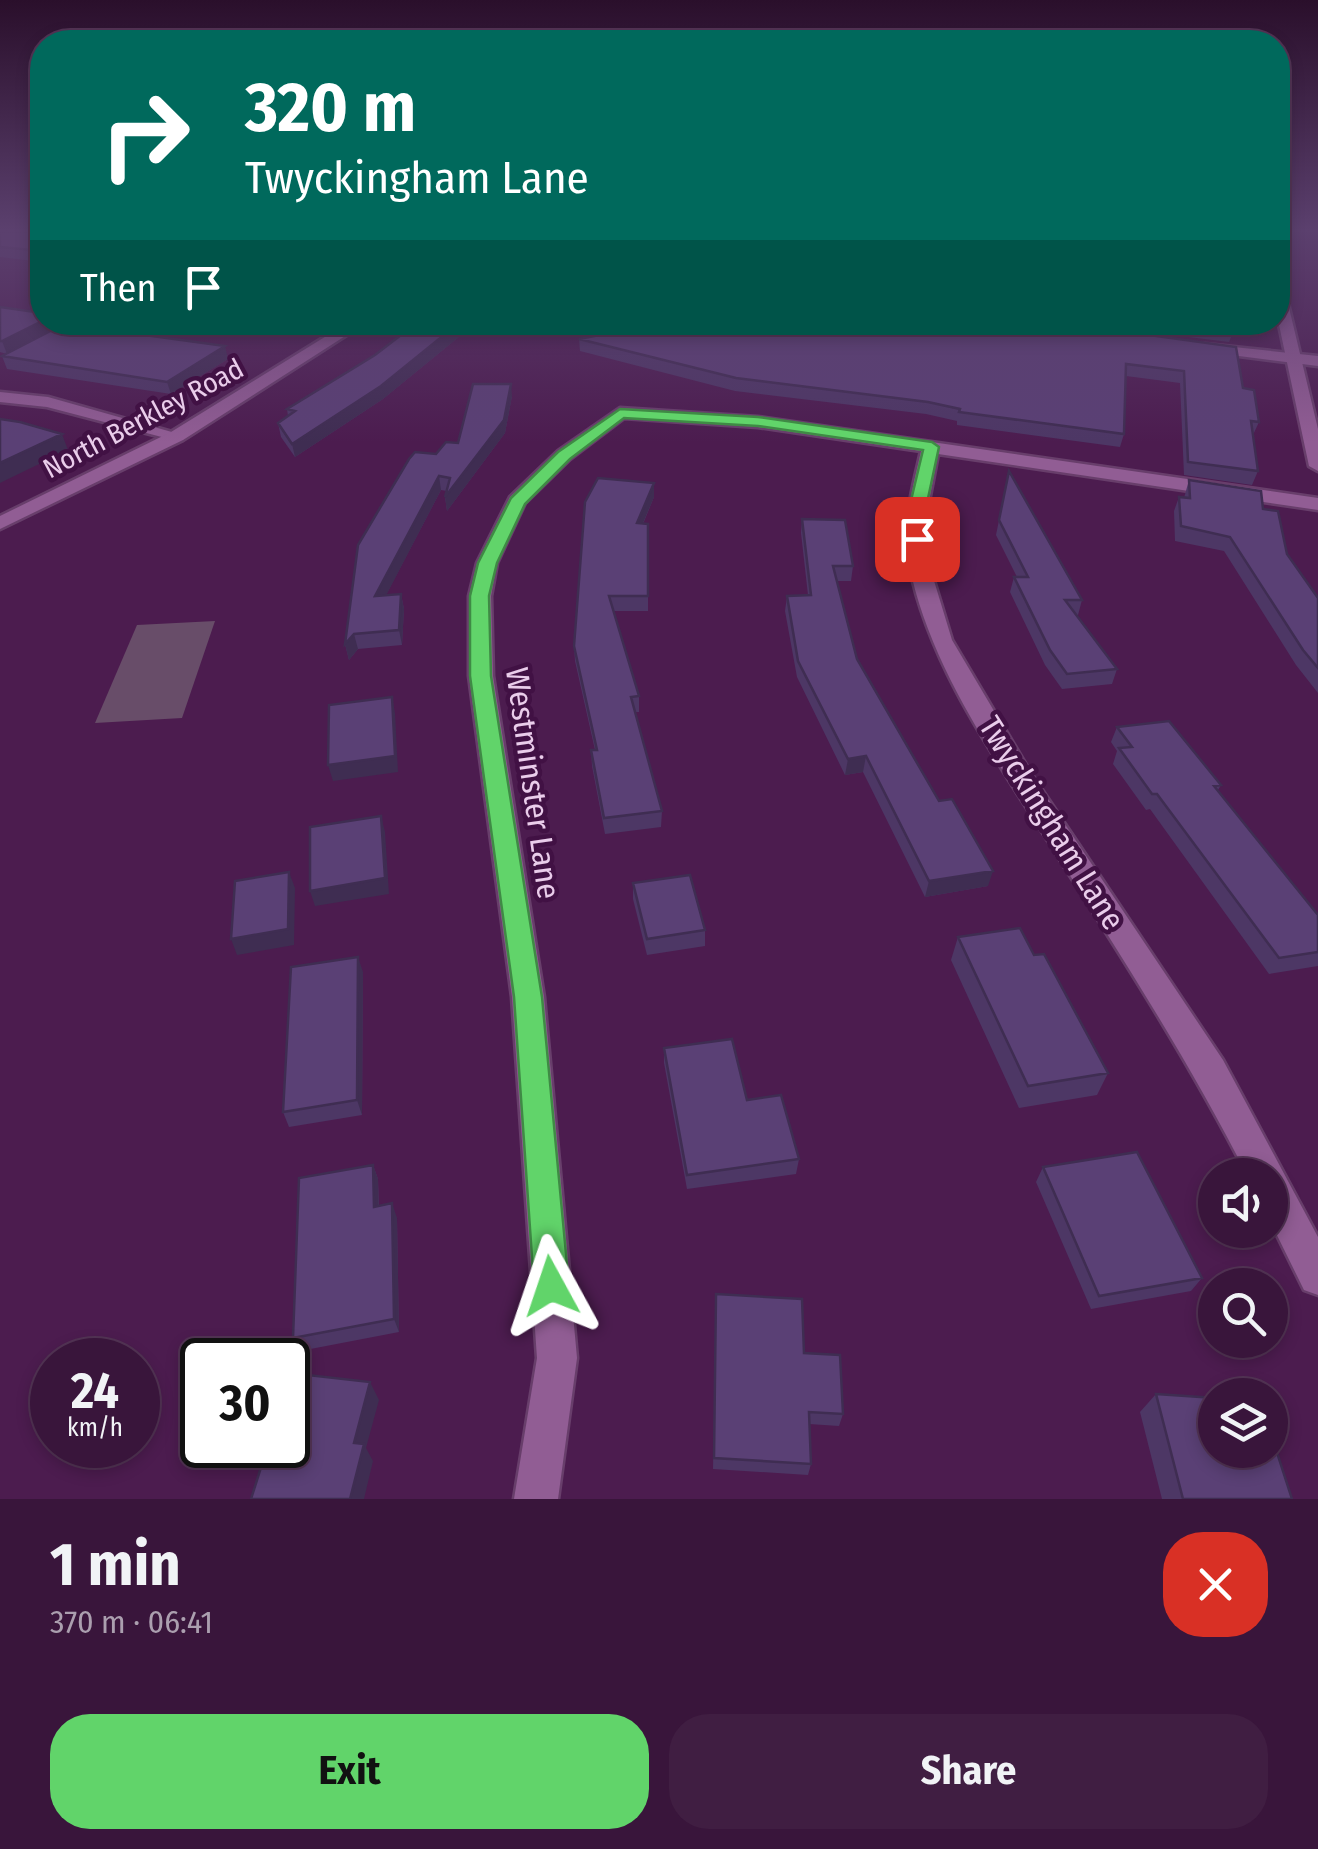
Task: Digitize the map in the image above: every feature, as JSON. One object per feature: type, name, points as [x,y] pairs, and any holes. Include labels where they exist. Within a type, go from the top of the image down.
[{"type":"street","name":"North Berkley Road","points":[[0,523],[177,436],[339,335]]},
{"type":"street","points":[[1287,335],[1318,466]]},
{"type":"street","points":[[1179,344],[1318,361]]},
{"type":"street","points":[[0,397],[48,402],[177,436]]},
{"type":"street","name":"Westminster Lane","points":[[536,1499],[557,1358],[528,997],[481,676],[480,596],[488,563],[517,502],[532,484],[620,413],[758,422],[1318,504]]},
{"type":"street","name":"Twyckingham Lane","points":[[932,447],[916,517],[918,561],[941,640],[1022,781],[1211,1070],[1257,1158]]},
{"type":"street","points":[[1288,1218],[1318,1276]]},
{"type":"shaded area","points":[[215,621],[182,718],[95,723],[137,625]]},
{"type":"building","points":[[0,307],[30,311],[30,327],[0,341]]},
{"type":"building","points":[[43,335],[144,335],[225,346],[167,382],[2,356]]},
{"type":"building","points":[[401,335],[444,335],[381,386],[292,444],[278,423],[295,411],[287,409]]},
{"type":"building","points":[[600,335],[1149,335],[1236,347],[1243,388],[1254,390],[1259,422],[1251,421],[1258,471],[1188,462],[1184,371],[1126,364],[1124,434],[959,412],[960,409],[928,402],[736,378],[579,339]]},
{"type":"building","points":[[473,384],[511,384],[504,420],[445,497],[450,478],[439,476],[375,596],[401,594],[399,630],[354,634],[345,644],[358,545],[415,452],[436,454],[446,442],[458,443]]},
{"type":"building","points":[[0,419],[20,422],[62,434],[0,463]]},
{"type":"building","points":[[1009,471],[1082,600],[1065,600],[1117,669],[1067,674],[1050,650],[1014,577],[1028,577],[999,520]]},
{"type":"building","points":[[598,478],[654,483],[637,523],[648,524],[648,596],[609,596],[639,696],[631,697],[662,811],[604,818],[591,750],[597,750],[574,646],[585,502]]},
{"type":"building","points":[[1189,480],[1261,491],[1263,509],[1278,511],[1287,554],[1318,598],[1318,668],[1230,537],[1181,526],[1179,497],[1190,498]]},
{"type":"building","points":[[802,519],[845,520],[853,566],[833,566],[857,659],[939,801],[952,799],[993,871],[929,881],[866,756],[848,759],[798,661],[787,596],[811,595]]},
{"type":"building","points":[[392,697],[395,756],[328,765],[329,705]]},
{"type":"building","points":[[1169,721],[1221,785],[1214,786],[1318,915],[1318,952],[1279,958],[1119,748],[1132,747],[1117,727]]},
{"type":"building","points":[[381,816],[385,878],[310,891],[310,827]]},
{"type":"building","points":[[289,872],[288,929],[231,939],[235,881]]},
{"type":"building","points":[[690,875],[705,930],[647,939],[633,883]]},
{"type":"building","points":[[1020,928],[1034,955],[1044,954],[1108,1073],[1028,1086],[958,937]]},
{"type":"building","points":[[358,957],[357,1100],[283,1112],[291,967]]},
{"type":"building","points":[[732,1039],[747,1100],[781,1095],[799,1159],[687,1175],[664,1048]]},
{"type":"building","points":[[1137,1152],[1198,1270],[1198,1279],[1099,1296],[1043,1167]]},
{"type":"building","points":[[373,1165],[374,1207],[392,1203],[394,1319],[293,1338],[299,1178]]},
{"type":"building","points":[[716,1294],[802,1299],[804,1353],[840,1355],[843,1414],[809,1412],[811,1464],[714,1458]]},
{"type":"building","points":[[310,1375],[370,1382],[354,1443],[364,1444],[350,1499],[251,1499],[261,1468],[310,1468]]},
{"type":"building","points":[[1156,1394],[1198,1397],[1198,1468],[1282,1468],[1292,1499],[1183,1499]]},
{"type":"route","points":[[551,1286],[528,997],[481,676],[480,596],[488,563],[517,502],[564,456],[620,413],[758,422],[932,447],[916,517],[917,539]]}]
